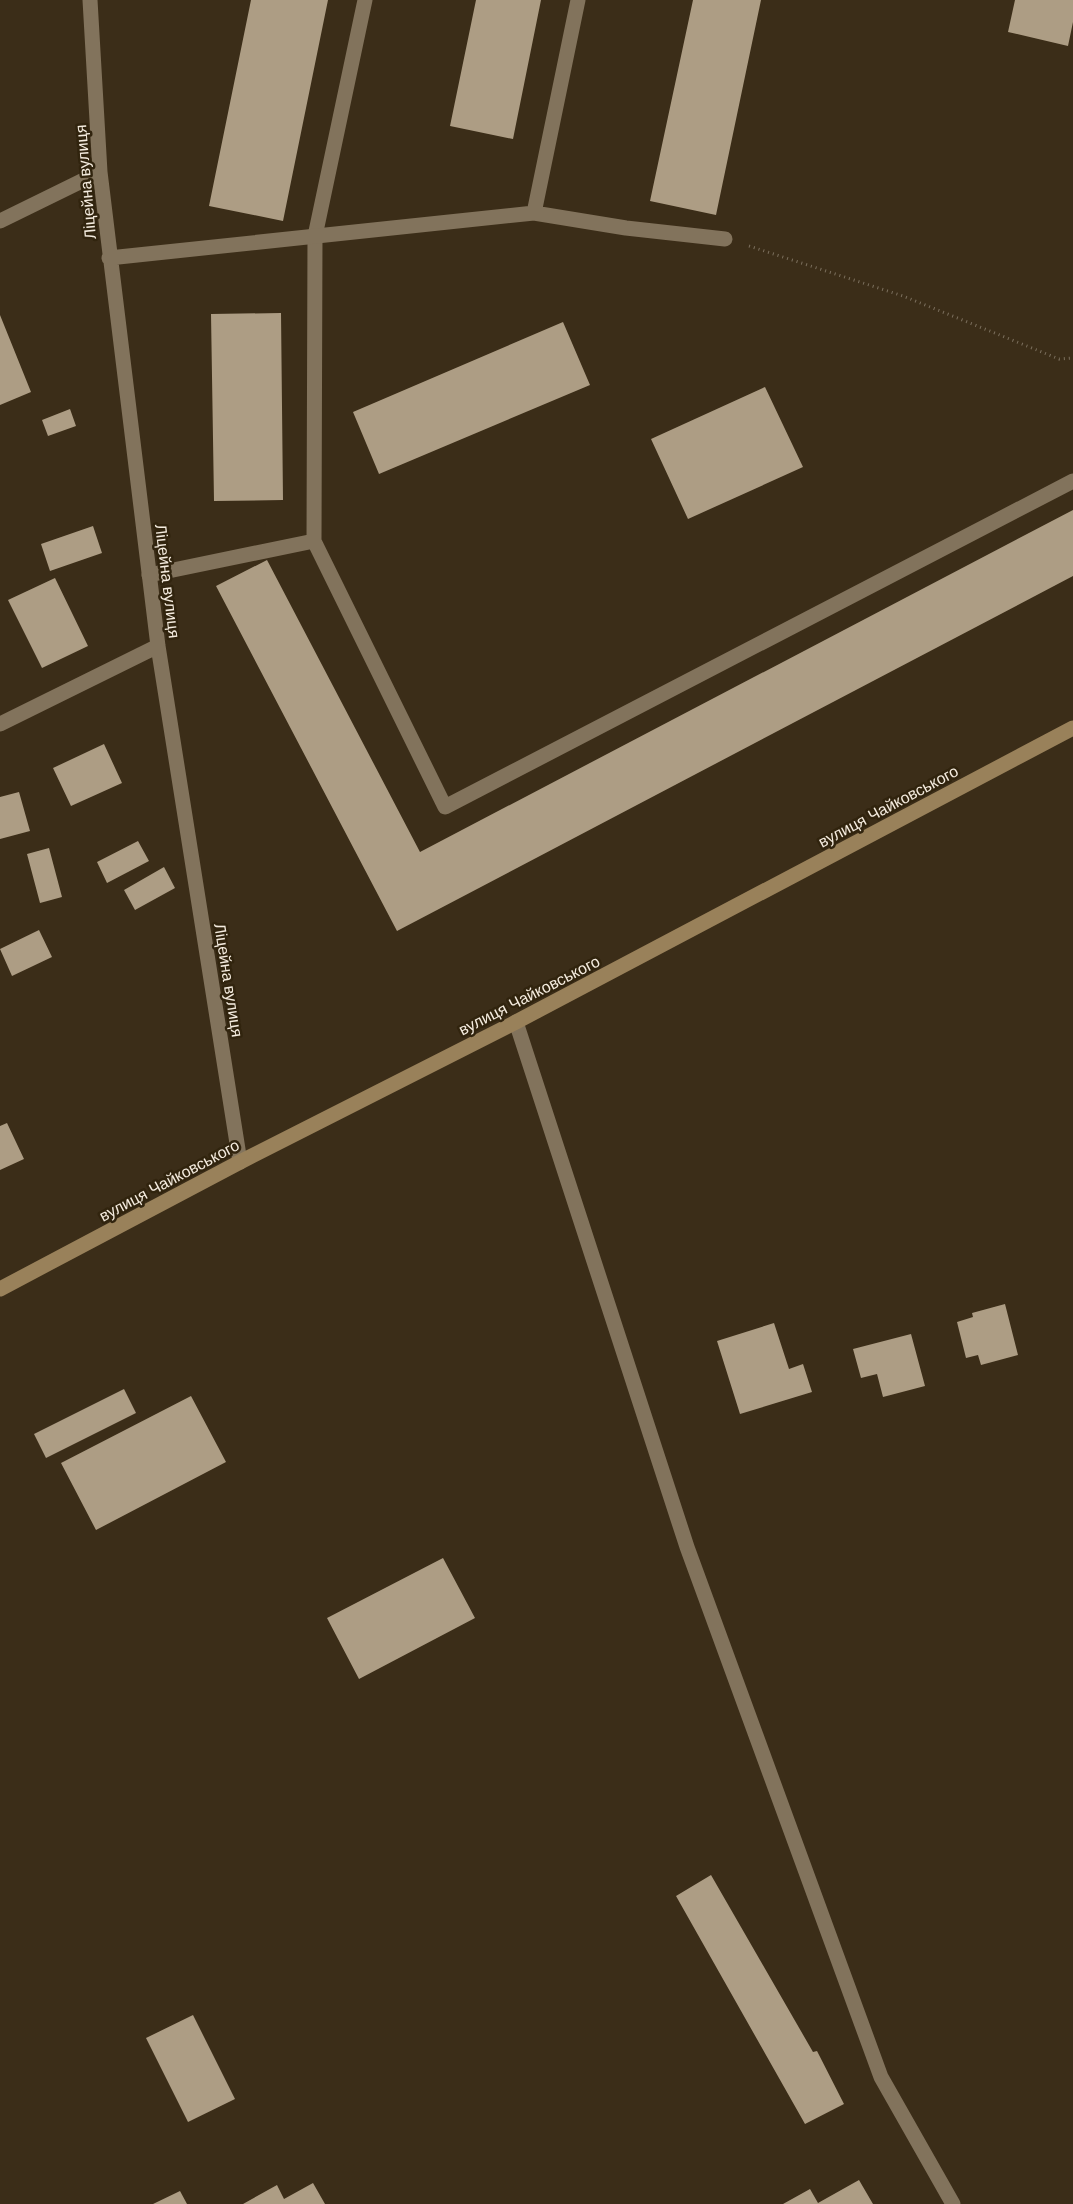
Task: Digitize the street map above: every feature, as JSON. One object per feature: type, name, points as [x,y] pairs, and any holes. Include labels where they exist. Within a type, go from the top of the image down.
[{"type":"street","name":"Ліцейна вулиця","points":[[90,0],[100,172],[109,258],[158,646],[240,1162]]},
{"type":"street","points":[[365,0],[316,236],[314,541],[445,807],[1073,482]]},
{"type":"street","points":[[534,213],[578,0]]},
{"type":"street","points":[[0,221],[100,172]]},
{"type":"street","points":[[109,258],[534,213],[626,228],[725,239]]},
{"type":"street","points":[[149,575],[314,541]]},
{"type":"street","points":[[0,724],[158,646]]},
{"type":"street","name":"вулиця Чайковського","points":[[0,1289],[240,1162],[516,1022],[1073,728]]},
{"type":"street","points":[[516,1022],[687,1547],[881,2077],[953,2204]]},
{"type":"path","points":[[725,239],[903,296],[1059,359],[1073,358]]},
{"type":"building","points":[[251,0],[328,0],[283,221],[209,206]]},
{"type":"building","points":[[476,0],[541,0],[513,139],[450,126]]},
{"type":"building","points":[[693,0],[761,0],[716,215],[650,201]]},
{"type":"building","points":[[1015,0],[1073,0],[1073,22],[1068,46],[1008,32]]},
{"type":"building","points":[[281,313],[283,500],[214,501],[211,314]]},
{"type":"building","points":[[0,315],[31,392],[0,405]]},
{"type":"building","points":[[563,322],[590,385],[379,474],[353,412]]},
{"type":"building","points":[[765,387],[803,467],[688,519],[651,439]]},
{"type":"building","points":[[70,409],[76,426],[48,436],[42,420]]},
{"type":"building","points":[[1073,510],[1073,576],[397,931],[216,586],[267,560],[420,852]]},
{"type":"building","points":[[93,526],[102,553],[50,571],[41,544]]},
{"type":"building","points":[[55,578],[88,646],[42,668],[8,600]]},
{"type":"building","points":[[104,744],[122,783],[71,806],[53,768]]},
{"type":"building","points":[[19,792],[30,831],[0,839],[0,797]]},
{"type":"building","points":[[138,841],[149,861],[107,883],[97,862]]},
{"type":"building","points":[[49,848],[62,897],[40,903],[27,854]]},
{"type":"building","points":[[164,867],[175,888],[135,910],[124,890]]},
{"type":"building","points":[[39,930],[52,957],[12,976],[0,949]]},
{"type":"building","points":[[7,1123],[24,1159],[0,1170],[0,1126]]},
{"type":"building","points":[[1005,1304],[1018,1355],[981,1365],[978,1355],[966,1358],[957,1322],[973,1317],[972,1313]]},
{"type":"building","points":[[774,1323],[789,1369],[803,1364],[812,1392],[740,1414],[717,1341]]},
{"type":"building","points":[[911,1334],[925,1386],[883,1397],[877,1374],[861,1378],[853,1349]]},
{"type":"building","points":[[124,1389],[136,1413],[46,1458],[34,1434]]},
{"type":"building","points":[[191,1396],[226,1462],[96,1530],[61,1463]]},
{"type":"building","points":[[443,1558],[475,1618],[359,1679],[327,1618]]},
{"type":"building","points":[[711,1875],[813,2052],[817,2051],[844,2104],[805,2124],[676,1896]]},
{"type":"building","points":[[193,2015],[235,2099],[188,2122],[146,2038]]},
{"type":"building","points":[[859,2180],[873,2204],[783,2204],[810,2189],[818,2203]]},
{"type":"building","points":[[313,2183],[325,2204],[243,2204],[277,2185],[284,2199]]},
{"type":"building","points":[[180,2191],[187,2204],[153,2204]]}]
